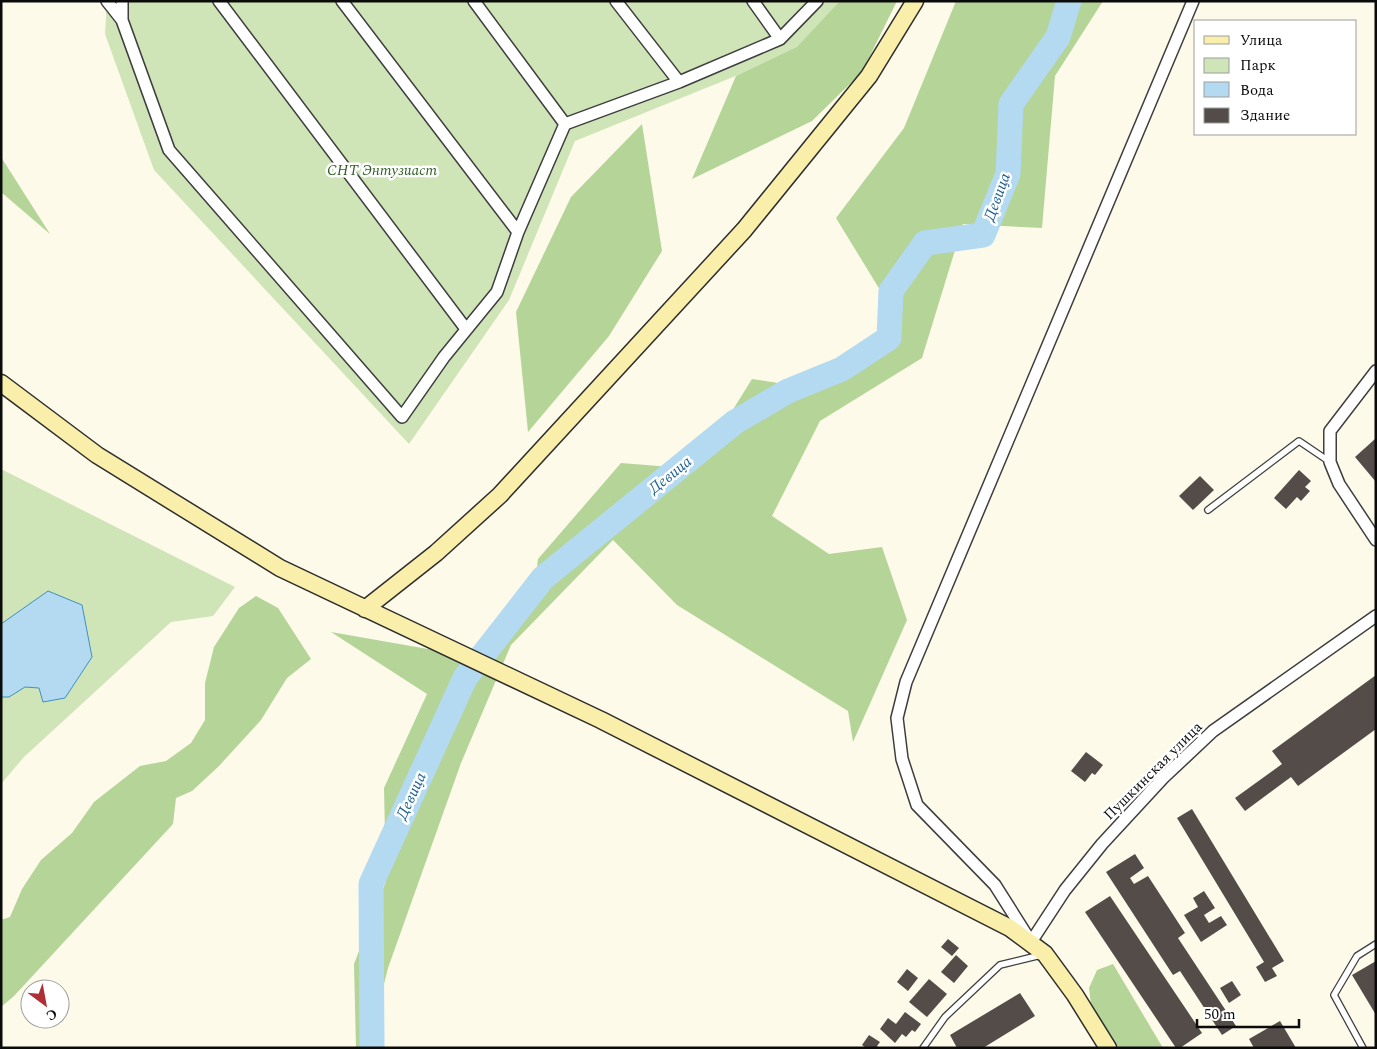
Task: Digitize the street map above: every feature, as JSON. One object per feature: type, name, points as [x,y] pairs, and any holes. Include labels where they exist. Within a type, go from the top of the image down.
[{"type":"street","points":[[107,1],[122,20],[169,150],[402,417],[466,329],[497,292],[518,232],[565,124],[679,82],[780,38],[817,1]]},
{"type":"street","points":[[122,1],[122,20]]},
{"type":"street","points":[[219,1],[466,329]]},
{"type":"street","points":[[342,1],[518,232]]},
{"type":"street","points":[[474,1],[565,124]]},
{"type":"street","points":[[616,1],[679,82]]},
{"type":"street","points":[[753,1],[780,38]]},
{"type":"street","points":[[366,609],[436,553],[500,496],[744,230],[869,76],[915,1]]},
{"type":"street","points":[[1031,942],[995,885],[917,805],[902,759],[897,718],[906,682],[946,585],[1193,1]]},
{"type":"street","points":[[1376,371],[1330,431],[1330,462],[1339,484],[1376,540]]},
{"type":"street","points":[[1,383],[97,455],[280,568],[601,720],[1010,928],[1045,954],[1075,995],[1108,1048]]},
{"type":"street","name":"Пушкинская улица","points":[[1031,942],[1065,890],[1102,844],[1170,772],[1214,731],[1376,616]]},
{"type":"lane","points":[[1208,510],[1299,441],[1330,462]]},
{"type":"lane","points":[[1363,1048],[1334,995],[1357,956],[1376,944]]},
{"type":"lane","points":[[923,1048],[945,1017],[1000,965],[1045,954]]},
{"type":"green space","name":"СНТ Энтузиаст","points":[[107,1],[846,1],[800,50],[575,141],[509,300],[409,444],[154,170],[105,34]]},
{"type":"green space","points":[[840,1],[897,1],[862,72],[812,121],[692,179],[736,76],[797,47]]},
{"type":"green space","points":[[956,1],[1103,1],[1055,76],[1042,228],[963,224],[922,358],[820,421],[772,516],[829,554],[882,547],[907,620],[853,742],[848,711],[677,605],[613,540],[511,645],[461,763],[388,968],[368,1048],[356,1048],[354,964],[386,881],[384,788],[427,694],[331,632],[462,655],[532,609],[538,559],[621,463],[696,469],[752,379],[823,390],[899,321],[836,218],[904,128]]},
{"type":"green space","points":[[642,124],[662,251],[609,336],[528,432],[516,312],[571,197]]},
{"type":"green space","points":[[1,157],[50,234],[1,192]]},
{"type":"green space","points":[[1,469],[235,587],[213,616],[171,622],[24,757],[1,784]]},
{"type":"green space","points":[[256,596],[278,608],[311,659],[287,678],[261,720],[219,766],[192,791],[176,798],[173,824],[30,979],[20,979],[20,990],[1,1007],[1,920],[10,917],[22,889],[41,860],[72,833],[94,802],[140,766],[166,761],[191,743],[205,720],[205,683],[214,647],[239,608]]},
{"type":"green space","points":[[1113,964],[1163,1048],[1118,1048],[1091,1005],[1089,988],[1097,970]]},
{"type":"water","points":[[48,591],[82,605],[92,657],[65,698],[43,702],[39,688],[25,687],[9,697],[1,697],[1,624]]},
{"type":"building","points":[[1375,439],[1376,441],[1376,482],[1355,457]]},
{"type":"building","points":[[1299,470],[1311,481],[1305,487],[1310,491],[1301,501],[1297,497],[1286,509],[1274,498]]},
{"type":"building","points":[[1200,476],[1214,490],[1193,510],[1179,496]]},
{"type":"building","points":[[1376,675],[1376,729],[1298,786],[1291,777],[1245,811],[1235,798],[1282,764],[1272,751]]},
{"type":"building","points":[[1086,752],[1103,765],[1095,775],[1092,773],[1085,782],[1071,771]]},
{"type":"building","points":[[1192,809],[1284,961],[1272,968],[1277,976],[1265,982],[1256,967],[1264,962],[1177,818]]},
{"type":"building","points":[[1135,854],[1144,868],[1130,878],[1134,884],[1148,876],[1185,933],[1178,938],[1236,1026],[1222,1035],[1180,971],[1173,975],[1106,872]]},
{"type":"building","points":[[1204,891],[1215,908],[1204,915],[1209,923],[1221,916],[1227,925],[1201,942],[1184,915],[1198,907],[1193,898]]},
{"type":"building","points":[[1110,896],[1202,1033],[1180,1048],[1176,1048],[1085,912]]},
{"type":"building","points":[[948,939],[959,948],[952,956],[941,947]]},
{"type":"building","points":[[956,955],[968,966],[954,983],[941,972]]},
{"type":"building","points":[[1376,961],[1376,1015],[1352,975]]},
{"type":"building","points":[[907,969],[918,978],[908,991],[897,982]]},
{"type":"building","points":[[929,979],[947,994],[927,1017],[909,1002]]},
{"type":"building","points":[[1232,981],[1241,995],[1229,1003],[1220,988]]},
{"type":"building","points":[[1020,993],[1035,1016],[983,1048],[957,1048],[950,1035]]},
{"type":"building","points":[[905,1012],[921,1024],[915,1032],[912,1030],[906,1037],[902,1034],[895,1043],[880,1029],[888,1018],[896,1024]]},
{"type":"building","points":[[1280,1021],[1296,1048],[1254,1048],[1249,1039]]},
{"type":"building","points":[[869,1035],[880,1042],[877,1046],[879,1048],[866,1048],[862,1045]]},
{"type":"waterway","name":"Девица","points":[[372,1048],[371,884],[465,678],[543,578],[735,422],[788,391],[842,369],[889,338],[891,291],[925,243],[983,235],[1008,174],[1011,104],[1058,37],[1069,1]]}]
